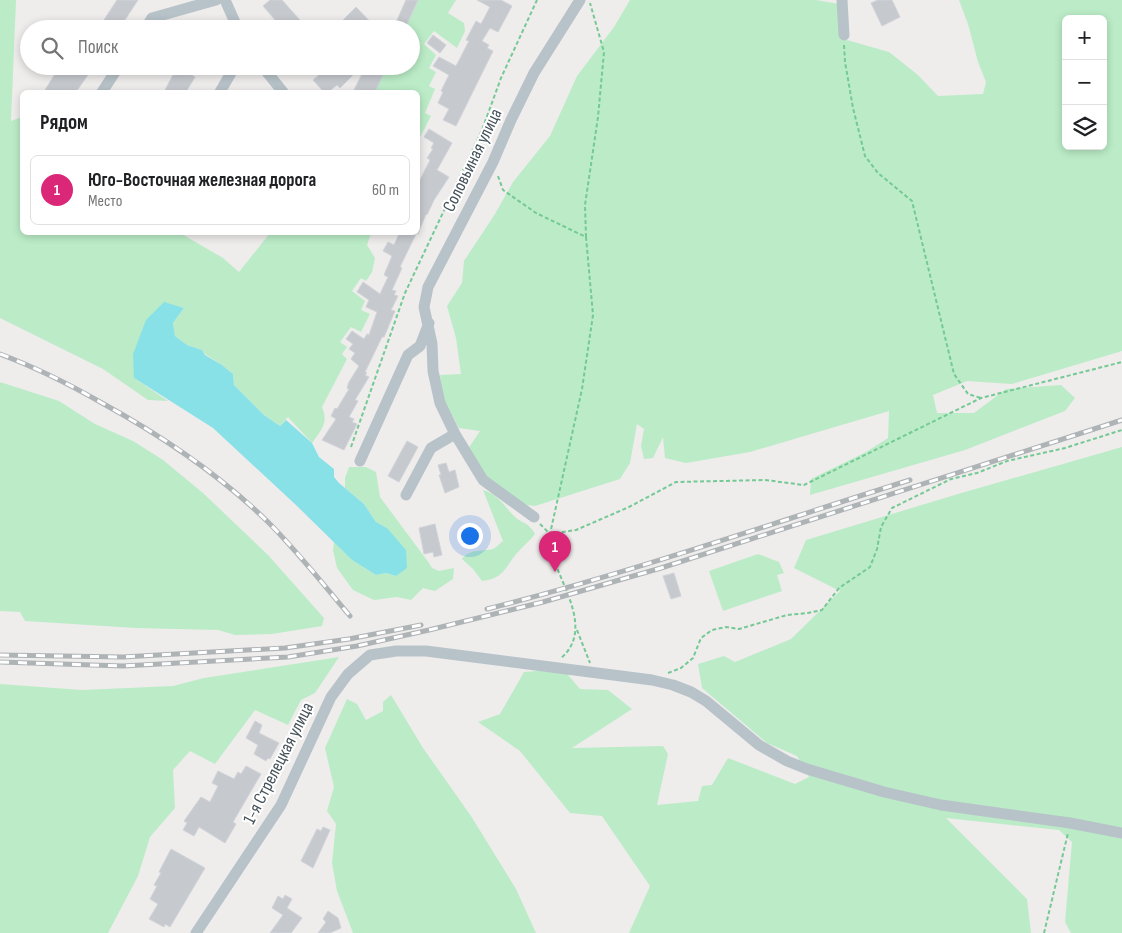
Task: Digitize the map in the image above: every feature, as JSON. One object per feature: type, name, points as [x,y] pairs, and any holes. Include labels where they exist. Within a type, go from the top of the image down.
[{"type":"street","points":[[151,20],[191,3],[216,0]]},
{"type":"street","points":[[225,0],[234,20]]},
{"type":"street","name":"Соловьиная улица","points":[[534,517],[483,480],[455,434],[440,403],[433,371],[429,323],[424,307],[428,287],[493,162],[534,73],[580,0]]},
{"type":"street","points":[[842,0],[844,35]]},
{"type":"street","points":[[103,90],[113,75]]},
{"type":"street","points":[[221,90],[229,75]]},
{"type":"street","points":[[269,75],[281,90]]},
{"type":"street","points":[[360,461],[408,355],[420,346],[429,323]]},
{"type":"street","points":[[406,495],[432,448],[455,434]]},
{"type":"street","name":"1-я Стрелецкая улица","points":[[196,933],[281,805],[331,697],[348,674],[361,661],[370,655],[396,651],[426,651],[550,667]]},
{"type":"street","points":[[550,667],[652,680],[673,685],[691,692],[706,701],[759,745],[787,761],[806,769],[884,792],[941,805],[1070,823],[1122,833]]},
{"type":"path","points":[[351,447],[405,292],[482,130],[501,78],[537,0]]},
{"type":"path","points":[[590,0],[604,52],[598,117],[585,205],[593,315],[582,390],[550,534],[552,555],[573,610],[576,630],[594,672]]},
{"type":"path","points":[[844,35],[844,62],[865,156],[878,173],[912,202],[943,336],[954,374],[968,394],[981,398]]},
{"type":"path","points":[[493,162],[503,190],[536,213],[586,237]]},
{"type":"path","points":[[550,534],[576,530],[629,507],[676,482],[765,480],[804,485],[981,398],[1122,362]]},
{"type":"path","points":[[652,680],[681,668],[693,658],[701,638],[712,630],[726,627],[739,629],[787,615],[808,614],[822,610],[839,588],[870,567],[877,549],[882,527],[892,508],[950,479],[977,473],[1007,461],[1065,448],[1122,430]]},
{"type":"path","points":[[534,517],[550,534]]},
{"type":"path","points":[[550,667],[569,651],[576,630]]},
{"type":"path","points":[[1044,933],[1070,823]]},
{"type":"green space","points":[[0,0],[16,0],[11,121],[20,118],[20,235],[183,235],[223,258],[239,272],[268,235],[370,235],[367,245],[375,258],[372,272],[366,281],[361,278],[352,291],[365,301],[361,310],[370,314],[361,332],[351,327],[340,342],[347,347],[342,354],[347,359],[322,407],[325,418],[324,422],[312,443],[288,417],[280,426],[264,415],[234,385],[233,374],[202,350],[187,345],[175,336],[173,323],[184,308],[164,303],[134,378],[168,401],[148,400],[103,369],[0,318]]},
{"type":"green space","points":[[418,0],[456,0],[448,13],[464,23],[465,31],[457,48],[434,31],[424,44],[436,55],[429,68],[436,72],[429,86],[435,89],[425,113],[431,116],[420,137],[420,90],[376,90],[383,75],[420,75],[420,20],[409,20]]},
{"type":"green space","points":[[630,0],[816,0],[839,4],[840,38],[889,52],[918,75],[938,96],[983,94],[986,82],[959,0],[1122,0],[1122,351],[1012,384],[967,381],[933,395],[937,413],[974,413],[1006,389],[1061,385],[1075,398],[1065,411],[965,450],[810,495],[811,479],[866,452],[888,438],[889,411],[750,452],[686,463],[665,458],[663,437],[653,458],[644,459],[641,446],[644,429],[637,424],[630,463],[620,479],[535,506],[520,504],[487,480],[468,449],[480,431],[459,428],[442,397],[440,375],[461,374],[456,338],[447,306],[462,283],[464,261],[495,214],[513,182],[550,136],[577,76],[614,27]]},
{"type":"green space","points":[[0,382],[59,401],[95,424],[133,441],[163,460],[203,493],[268,555],[324,618],[322,626],[272,634],[235,635],[218,630],[136,628],[25,621],[20,612],[0,611]]},
{"type":"green space","points":[[1122,447],[1122,933],[1071,933],[1065,922],[1072,842],[1059,830],[946,818],[1027,899],[1031,933],[629,933],[650,886],[602,816],[570,813],[520,751],[478,722],[500,714],[524,672],[563,669],[580,689],[608,690],[632,709],[572,748],[663,746],[668,754],[657,805],[698,801],[702,786],[712,785],[728,758],[795,784],[809,777],[797,756],[767,743],[702,688],[698,664],[724,656],[735,662],[791,639],[840,591],[794,568],[806,540]]},
{"type":"green space","points":[[349,467],[366,467],[376,472],[380,497],[432,568],[439,571],[454,568],[453,579],[435,591],[423,588],[411,600],[397,597],[374,600],[353,590],[337,568],[333,550],[334,542],[352,560],[376,575],[386,573],[396,576],[387,528],[376,522],[364,504],[345,488],[345,478]]},
{"type":"green space","points":[[483,490],[496,497],[517,519],[530,527],[535,534],[500,575],[490,580],[482,581],[462,559],[469,553],[493,549],[503,541]]},
{"type":"green space","points":[[758,554],[779,562],[784,573],[777,575],[782,591],[723,611],[709,571]]},
{"type":"green space","points":[[339,657],[315,693],[301,700],[288,725],[255,710],[215,764],[190,751],[173,770],[175,808],[150,837],[138,876],[108,933],[0,933],[0,684],[82,690],[173,686],[204,678]]},
{"type":"green space","points":[[391,695],[423,748],[471,816],[516,889],[536,933],[353,933],[337,891],[332,863],[336,824],[327,811],[334,787],[325,748],[347,699],[357,704],[366,720],[383,711],[383,702]]},
{"type":"water","points":[[164,302],[184,308],[173,323],[175,336],[187,345],[202,350],[205,355],[233,374],[234,385],[264,415],[280,426],[286,420],[312,443],[319,457],[334,469],[334,477],[339,483],[364,504],[376,522],[387,528],[406,550],[407,568],[396,576],[386,573],[376,575],[352,560],[213,428],[134,378],[133,354],[146,320]]},
{"type":"building","points":[[117,0],[138,0],[125,20],[104,20]]},
{"type":"building","points":[[270,0],[282,0],[300,20],[275,20],[263,6]]},
{"type":"building","points":[[406,0],[418,0],[409,20],[397,20]]},
{"type":"building","points":[[477,0],[501,0],[512,6],[498,32],[490,28],[482,41],[489,45],[487,48],[493,51],[456,126],[443,120],[449,109],[438,103],[443,92],[441,91],[449,75],[433,66],[439,57],[456,66],[469,41],[466,40],[476,21],[481,24],[490,7]]},
{"type":"building","points":[[878,0],[892,0],[900,17],[882,26],[871,3]]},
{"type":"building","points":[[356,7],[368,20],[343,20]]},
{"type":"building","points":[[433,35],[446,45],[440,53],[427,43]]},
{"type":"building","points":[[54,75],[88,75],[77,90],[45,90]]},
{"type":"building","points":[[173,75],[191,75],[195,77],[187,90],[165,90]]},
{"type":"building","points":[[319,75],[353,75],[340,88],[337,85],[331,90],[322,90],[313,80]]},
{"type":"building","points":[[362,75],[383,75],[376,90],[354,90]]},
{"type":"building","points":[[429,129],[452,143],[437,170],[449,177],[426,214],[420,229],[420,180],[430,160],[427,158],[433,149],[431,148],[434,143],[424,137]]},
{"type":"building","points":[[399,235],[416,235],[400,267],[402,268],[392,290],[396,291],[394,295],[398,296],[391,310],[395,311],[384,337],[382,337],[365,372],[367,373],[365,375],[369,377],[355,400],[358,401],[349,417],[354,419],[352,422],[357,424],[344,450],[322,440],[336,419],[331,416],[349,389],[347,388],[349,382],[359,366],[351,359],[355,353],[349,349],[353,344],[346,339],[352,331],[364,339],[367,334],[369,335],[377,312],[366,307],[369,300],[357,292],[363,282],[380,294],[388,277],[384,275],[392,256],[383,251],[388,242],[394,245]]},
{"type":"building","points":[[407,441],[418,447],[399,482],[388,476]]},
{"type":"building","points":[[446,463],[449,472],[455,470],[459,487],[445,493],[438,465]]},
{"type":"building","points":[[435,524],[442,555],[434,557],[433,552],[424,554],[419,528]]},
{"type":"building","points":[[674,573],[681,596],[671,599],[663,576]]},
{"type":"building","points":[[255,721],[262,725],[259,733],[279,743],[270,759],[268,758],[266,761],[254,754],[258,745],[246,738]]},
{"type":"building","points":[[246,766],[261,774],[233,822],[236,824],[225,843],[199,827],[194,836],[183,830],[187,823],[184,821],[201,797],[210,802],[218,786],[212,783],[218,771],[234,779],[238,772],[241,774]]},
{"type":"building","points":[[323,827],[330,830],[313,868],[301,861],[317,829],[321,831]]},
{"type":"building","points":[[171,849],[205,868],[170,927],[165,924],[164,927],[149,919],[158,904],[150,899],[157,886],[154,885],[161,873],[159,872]]},
{"type":"building","points":[[285,895],[292,899],[287,908],[302,918],[291,933],[270,933],[283,915],[272,908],[278,896],[283,899]]},
{"type":"building","points":[[328,911],[338,918],[341,928],[330,933],[318,933],[326,922],[323,919]]},
{"type":"railway","points":[[0,354],[39,370],[90,396],[168,442],[210,472],[268,522],[300,556],[350,616]]},
{"type":"railway","points":[[0,662],[123,666],[288,657],[357,646],[543,602],[661,568],[1122,420]]},
{"type":"railway","points":[[487,609],[594,580],[700,548],[910,480]]},
{"type":"railway","points":[[0,655],[123,657],[285,648],[349,639],[421,625]]},
{"type":"place","name":"Юго-Восточная железная дорога","points":[[555,572]]}]
